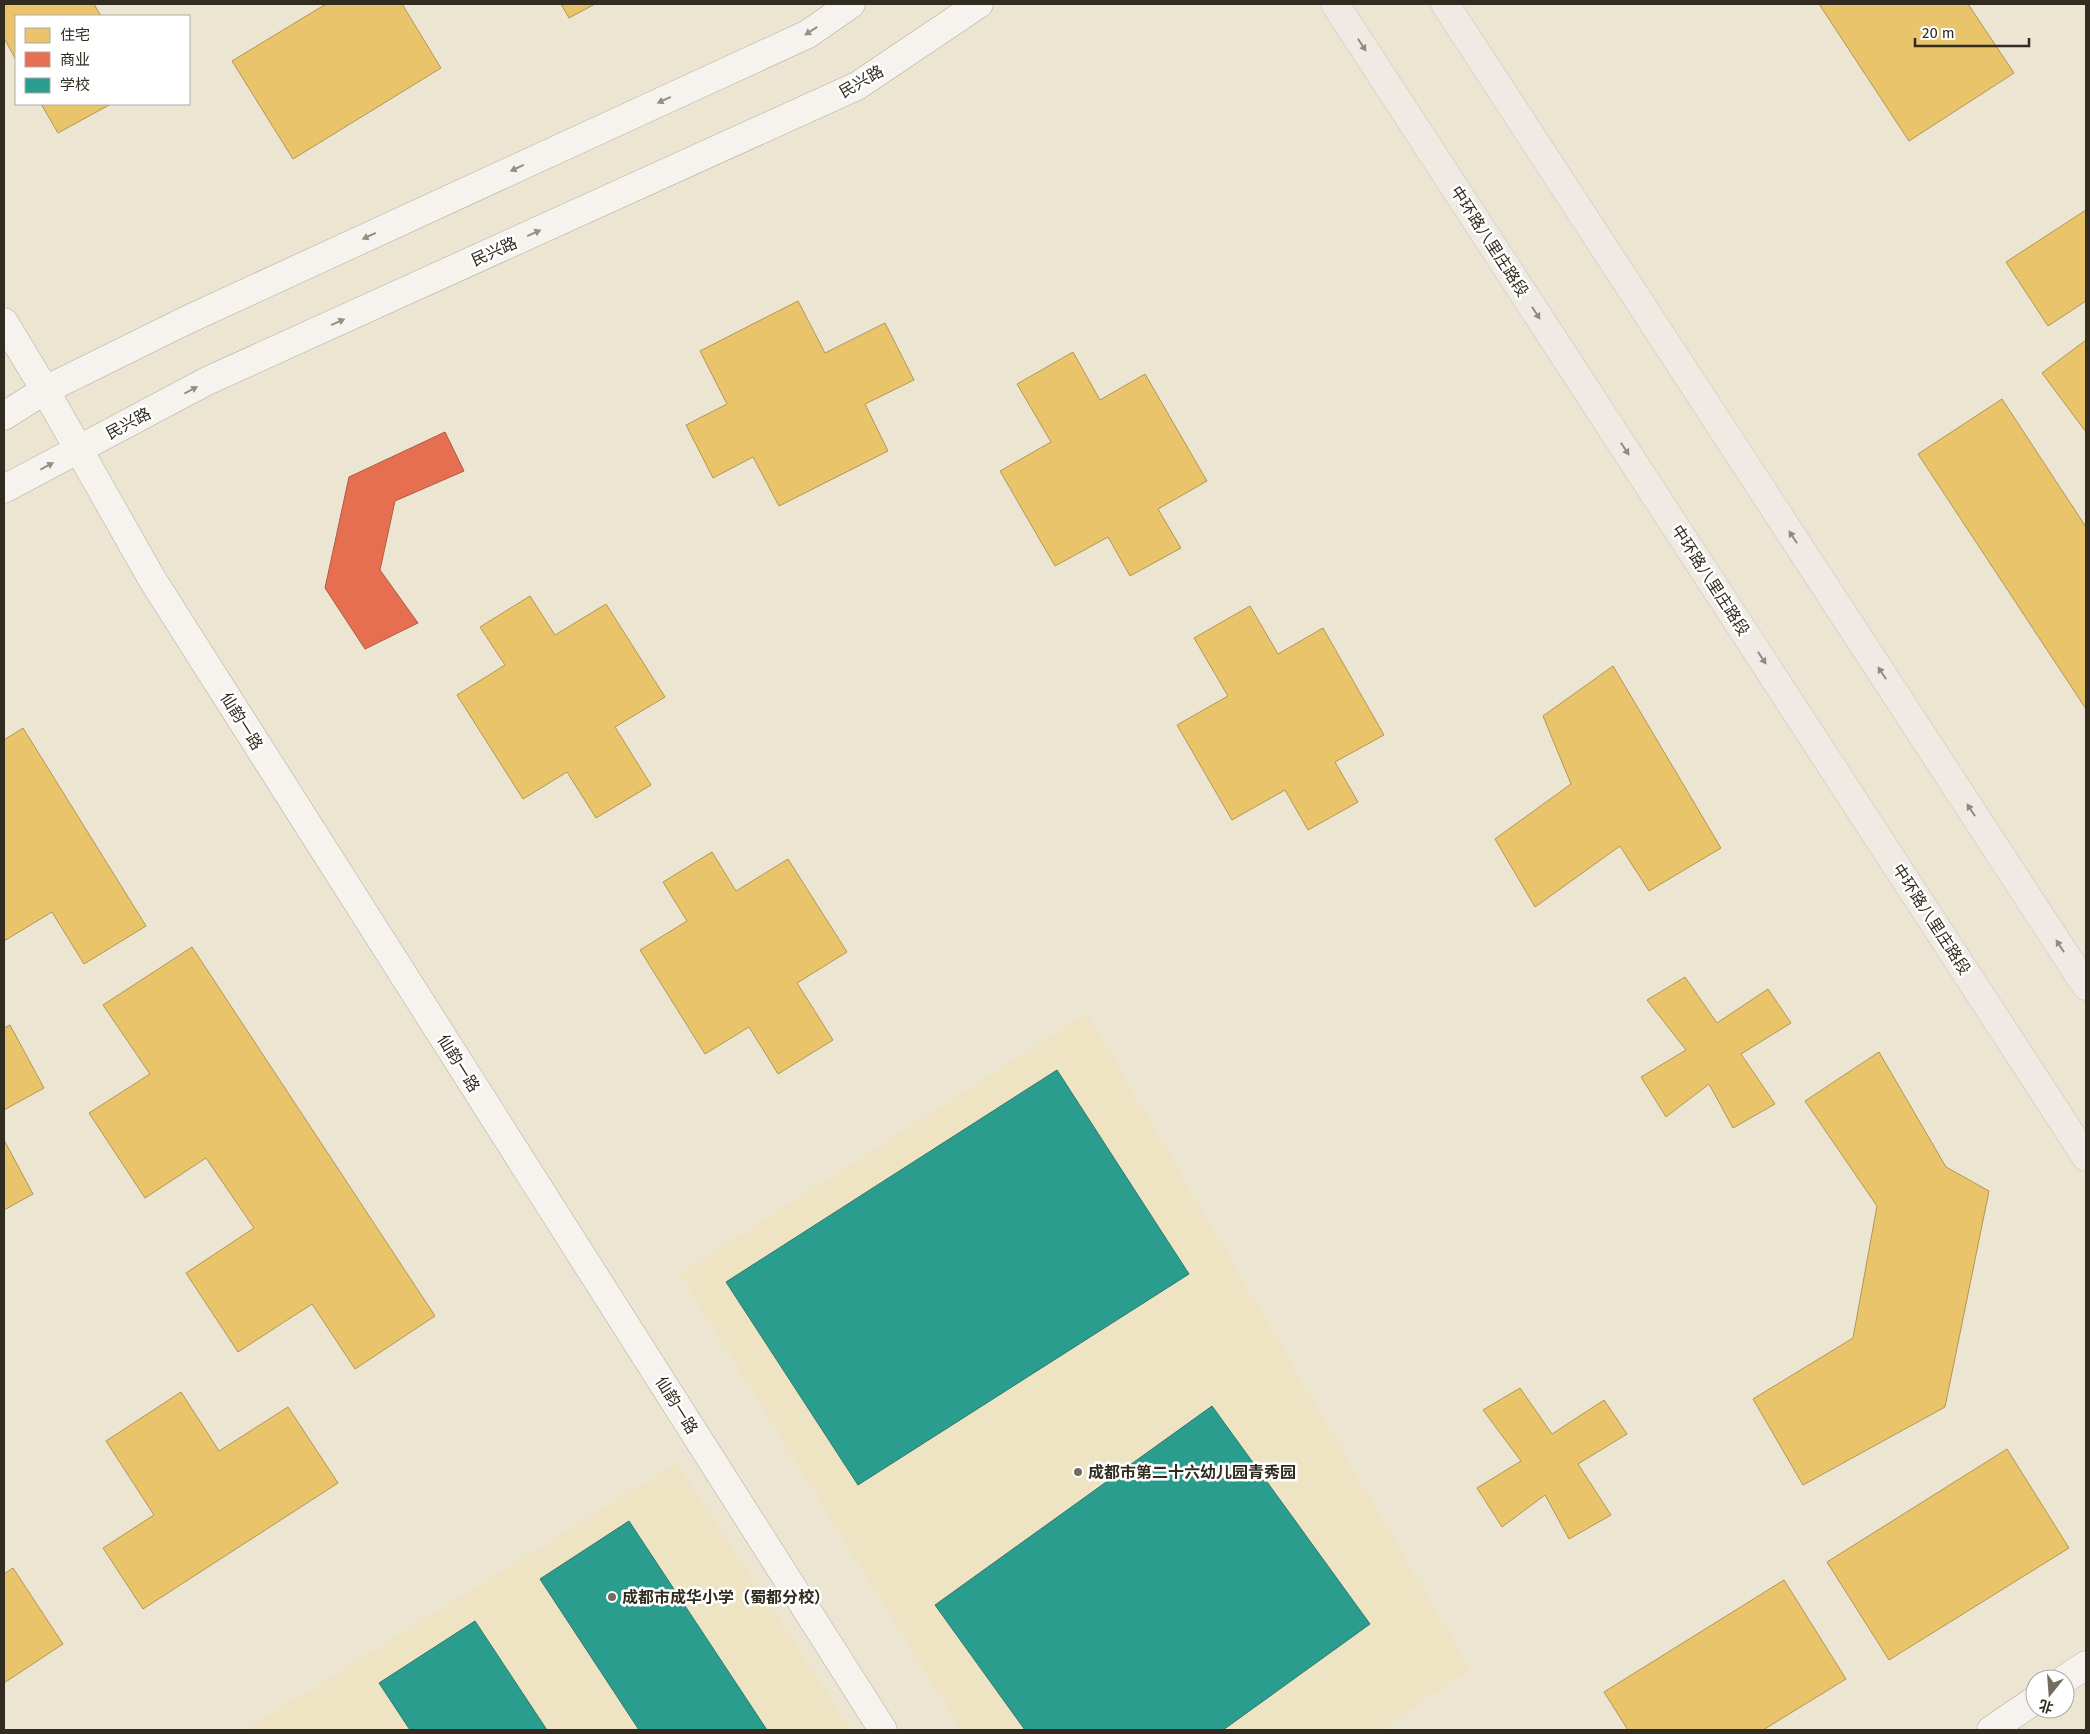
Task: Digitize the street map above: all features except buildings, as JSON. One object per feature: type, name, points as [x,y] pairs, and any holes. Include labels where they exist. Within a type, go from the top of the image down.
[{"type":"main road","name":"中环路八里庄路段","points":[[1335,4],[2086,1156]]},
{"type":"main road","points":[[1445,4],[2086,986]]},
{"type":"street","points":[[4,416],[45,390],[189,319],[808,34],[851,4]]},
{"type":"street","name":"民兴路","points":[[4,489],[207,381],[857,86],[979,4]]},
{"type":"street","name":"仙韵一路","points":[[4,322],[45,390],[152,579],[884,1730]]},
{"type":"street","points":[[2075,1672],[2086,1665]]},
{"type":"street","points":[[1991,1730],[2025,1707]]},
{"type":"shaded area","name":"成都市第二十六幼儿园青秀园","points":[[1087,1013],[1470,1669],[1381,1730],[961,1730],[680,1274]]},
{"type":"shaded area","name":"成都市成华小学（蜀都分校）","points":[[677,1463],[851,1730],[245,1730]]},
{"type":"place","name":"成都市第二十六幼儿园青秀园","points":[[1078,1472]]},
{"type":"place","name":"成都市成华小学（蜀都分校）","points":[[612,1597]]}]
